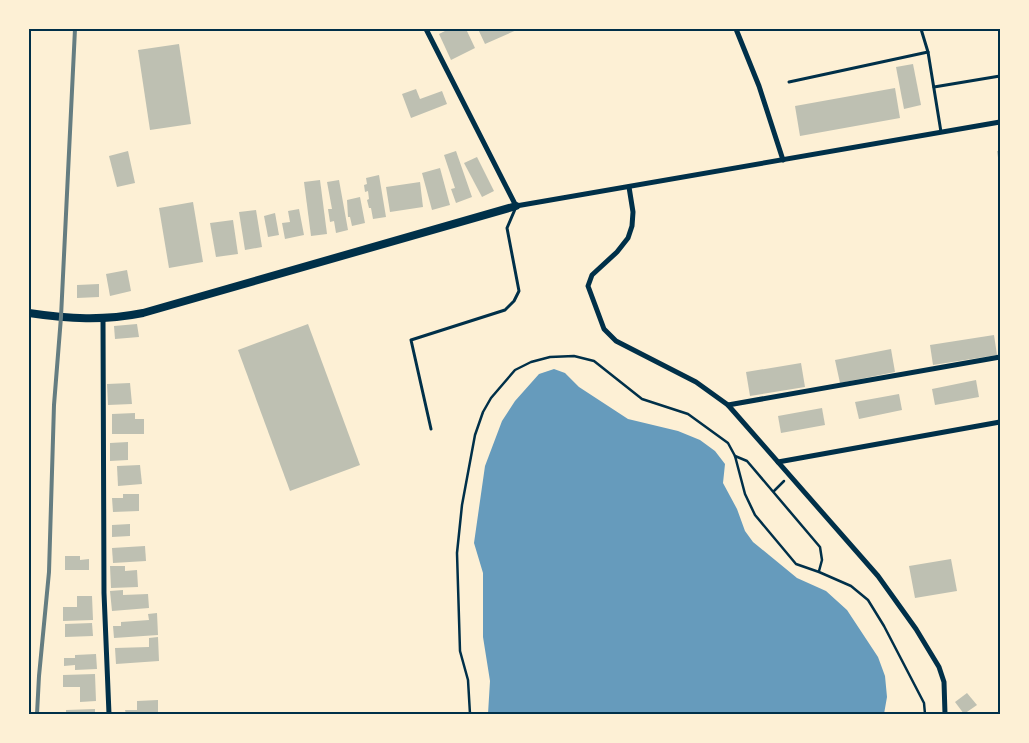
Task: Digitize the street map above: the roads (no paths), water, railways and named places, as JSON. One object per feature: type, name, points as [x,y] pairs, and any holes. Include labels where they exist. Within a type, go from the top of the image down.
[{"type":"street","points":[[426,29],[516,206]]},
{"type":"street","points":[[736,29],[759,86],[783,160]]},
{"type":"street","points":[[29,313],[103,319],[143,313],[516,206],[1000,122]]},
{"type":"street","points":[[629,187],[633,212],[632,226],[628,238],[617,252],[600,266],[592,276],[588,286],[604,329],[616,341],[696,382],[728,405],[878,576],[916,629],[939,667],[944,682],[945,714]]},
{"type":"street","points":[[103,319],[104,593],[109,714]]},
{"type":"street","points":[[728,405],[1000,357]]},
{"type":"street","points":[[778,462],[1000,422]]},
{"type":"lane","points":[[921,29],[928,52],[941,132]]},
{"type":"lane","points":[[789,82],[928,52]]},
{"type":"lane","points":[[934,86],[1000,76]]},
{"type":"lane","points":[[431,429],[411,340],[505,310],[514,301],[519,291],[507,228],[516,206]]},
{"type":"water","points":[[554,369],[565,373],[579,387],[628,419],[678,431],[700,440],[715,451],[725,464],[723,483],[737,509],[745,531],[753,542],[797,578],[826,591],[847,610],[878,657],[885,676],[887,697],[884,714],[488,714],[490,681],[483,637],[483,573],[474,543],[485,466],[502,421],[515,401],[539,374]]},
{"type":"railway","points":[[37,714],[49,572],[54,405],[61,317],[75,29]]}]
